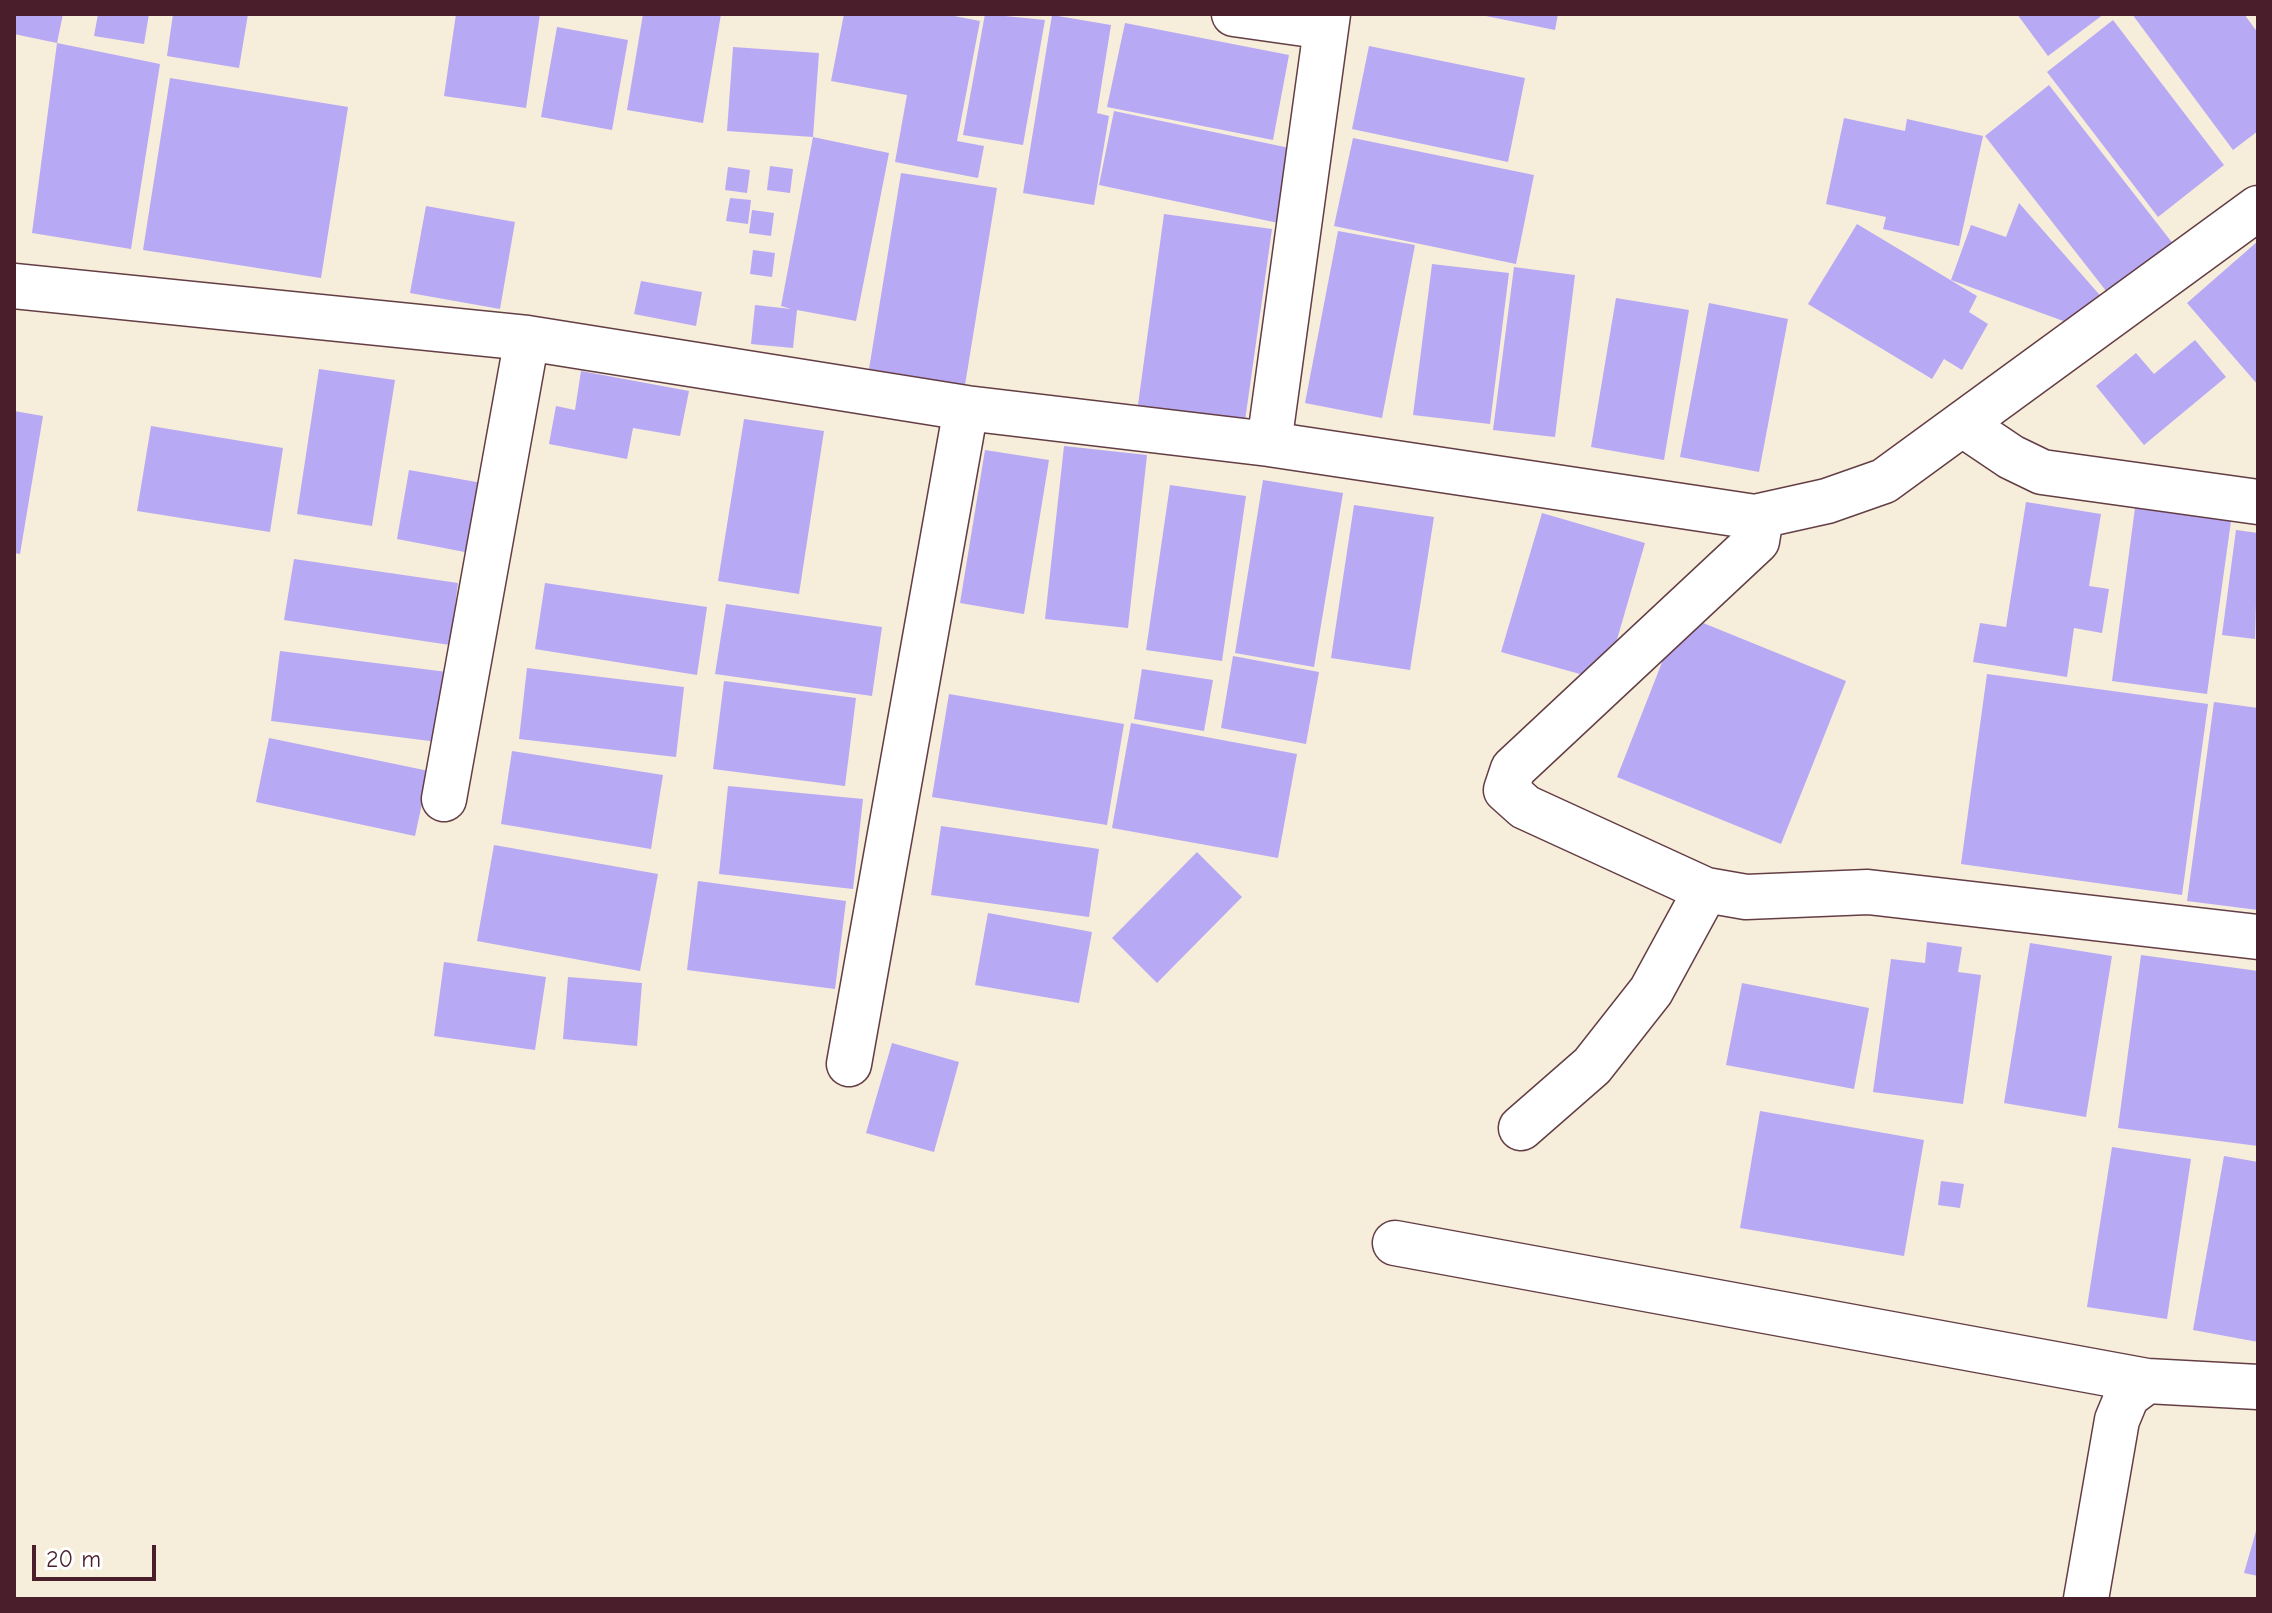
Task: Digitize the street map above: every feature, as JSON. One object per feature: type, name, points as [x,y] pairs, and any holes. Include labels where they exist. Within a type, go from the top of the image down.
[{"type":"street","points":[[1234,14],[1327,20],[1269,444]]},
{"type":"street","points":[[14,286],[527,338],[966,408],[1269,444],[1755,517],[1827,501],[1884,481],[2258,208]]},
{"type":"street","points":[[444,799],[527,338]]},
{"type":"street","points":[[849,1064],[966,408]]},
{"type":"street","points":[[1962,424],[2011,457],[2042,472],[2258,502]]},
{"type":"street","points":[[1755,517],[1759,529],[1757,541],[1513,769],[1506,790],[1525,807],[1706,890],[1746,897],[1868,892],[2258,937]]},
{"type":"street","points":[[1521,1128],[1602,1054],[1651,991],[1706,890]]},
{"type":"street","points":[[1395,1243],[2147,1381],[2258,1387]]},
{"type":"street","points":[[2086,1599],[2117,1420],[2127,1396],[2147,1381]]},
{"type":"building","points":[[14,14],[63,14],[57,43],[14,34]]},
{"type":"building","points":[[98,14],[149,14],[144,44],[94,36]]},
{"type":"building","points":[[173,14],[248,14],[239,68],[167,56]]},
{"type":"building","points":[[456,14],[540,14],[526,108],[444,96]]},
{"type":"building","points":[[643,14],[721,14],[703,123],[627,110]]},
{"type":"building","points":[[844,14],[944,14],[980,21],[957,141],[984,146],[978,178],[895,162],[907,95],[831,81]]},
{"type":"building","points":[[985,14],[1045,20],[1023,145],[963,135]]},
{"type":"building","points":[[1476,14],[1558,14],[1555,30]]},
{"type":"building","points":[[2017,14],[2104,14],[2048,56]]},
{"type":"building","points":[[2132,14],[2244,14],[2258,33],[2258,131],[2233,150]]},
{"type":"building","points":[[1052,15],[1111,25],[1097,113],[1109,116],[1094,205],[1023,193]]},
{"type":"building","points":[[2113,20],[2224,165],[2158,217],[2047,72]]},
{"type":"building","points":[[1125,23],[1289,55],[1273,140],[1107,107]]},
{"type":"building","points":[[557,27],[628,40],[612,130],[541,117]]},
{"type":"building","points":[[57,43],[160,64],[131,249],[32,233]]},
{"type":"building","points":[[1369,46],[1525,78],[1508,162],[1352,129]]},
{"type":"building","points":[[733,47],[819,53],[813,137],[727,131]]},
{"type":"building","points":[[170,78],[348,107],[321,278],[143,250]]},
{"type":"building","points":[[2049,85],[2174,245],[2110,296],[1985,136]]},
{"type":"building","points":[[1114,111],[1299,150],[1283,224],[1099,185]]},
{"type":"building","points":[[1844,118],[1905,131],[1907,119],[1983,136],[1959,246],[1883,229],[1886,217],[1826,204]]},
{"type":"building","points":[[813,137],[889,153],[856,321],[797,310],[793,348],[751,344],[755,305],[791,309],[781,306]]},
{"type":"building","points":[[1353,138],[1534,175],[1516,264],[1334,226]]},
{"type":"building","points":[[770,166],[793,169],[790,193],[767,190]]},
{"type":"building","points":[[728,167],[750,170],[747,193],[725,190]]},
{"type":"building","points":[[901,173],[997,188],[965,385],[869,369]]},
{"type":"building","points":[[730,198],[751,200],[748,224],[726,221]]},
{"type":"building","points":[[2019,203],[2105,301],[2077,326],[1951,280],[1971,225],[2006,237]]},
{"type":"building","points":[[426,206],[515,222],[500,309],[410,293]]},
{"type":"building","points":[[752,210],[774,213],[771,236],[749,233]]},
{"type":"building","points":[[1164,214],[1272,229],[1244,428],[1137,412]]},
{"type":"building","points":[[1857,224],[1977,296],[1969,312],[1988,324],[1962,370],[1944,359],[1932,379],[1808,304]]},
{"type":"building","points":[[1338,231],[1415,245],[1382,418],[1305,403]]},
{"type":"building","points":[[2258,241],[2258,385],[2187,303]]},
{"type":"building","points":[[753,250],[775,253],[772,277],[750,274]]},
{"type":"building","points":[[1432,264],[1509,273],[1490,424],[1413,415]]},
{"type":"building","points":[[1514,267],[1575,275],[1555,437],[1493,430]]},
{"type":"building","points":[[641,281],[702,292],[696,326],[634,314]]},
{"type":"building","points":[[1616,298],[1689,310],[1664,460],[1591,447]]},
{"type":"building","points":[[1709,303],[1788,319],[1759,472],[1680,457]]},
{"type":"building","points":[[2195,340],[2226,377],[2144,445],[2096,386],[2136,353],[2154,374]]},
{"type":"building","points":[[319,369],[395,380],[372,526],[297,514]]},
{"type":"building","points":[[581,371],[689,391],[680,436],[633,428],[627,459],[549,444],[556,406],[575,410]]},
{"type":"building","points":[[14,411],[43,416],[20,554],[14,553]]},
{"type":"building","points":[[744,419],[824,431],[799,594],[718,581]]},
{"type":"building","points":[[151,426],[283,448],[270,532],[137,511]]},
{"type":"building","points":[[1064,446],[1147,455],[1128,628],[1045,619]]},
{"type":"building","points":[[985,450],[1049,460],[1024,614],[960,603]]},
{"type":"building","points":[[409,470],[482,483],[470,553],[397,539]]},
{"type":"building","points":[[1263,480],[1343,493],[1314,667],[1235,653]]},
{"type":"building","points":[[1170,485],[1246,496],[1222,661],[1146,650]]},
{"type":"building","points":[[2026,502],[2101,514],[2089,586],[2109,589],[2102,633],[2074,628],[2067,677],[1973,662],[1980,623],[2006,627]]},
{"type":"building","points":[[1354,505],[1434,517],[1410,670],[1331,658]]},
{"type":"building","points":[[2135,508],[2231,521],[2207,694],[2112,681]]},
{"type":"building","points":[[1542,513],[1645,543],[1605,681],[1501,652]]},
{"type":"building","points":[[2236,530],[2258,533],[2255,639],[2222,635]]},
{"type":"building","points":[[294,559],[458,583],[450,645],[284,620]]},
{"type":"building","points":[[545,583],[707,607],[697,675],[535,649]]},
{"type":"building","points":[[726,604],[882,627],[872,696],[715,674]]},
{"type":"building","points":[[1681,614],[1846,681],[1781,844],[1617,777]]},
{"type":"building","points":[[280,651],[447,672],[438,742],[271,721]]},
{"type":"building","points":[[1233,656],[1319,672],[1306,744],[1221,728]]},
{"type":"building","points":[[527,668],[684,687],[676,757],[519,739]]},
{"type":"building","points":[[1142,669],[1213,680],[1204,731],[1134,719]]},
{"type":"building","points":[[1987,674],[2208,704],[2182,895],[1961,864]]},
{"type":"building","points":[[724,681],[856,698],[845,786],[713,769]]},
{"type":"building","points":[[949,694],[1124,724],[1107,825],[932,797]]},
{"type":"building","points":[[2214,702],[2258,708],[2258,910],[2187,901]]},
{"type":"building","points":[[1131,723],[1297,754],[1278,858],[1112,828]]},
{"type":"building","points":[[269,738],[429,771],[415,836],[256,802]]},
{"type":"building","points":[[512,751],[663,775],[651,849],[501,824]]},
{"type":"building","points":[[728,786],[863,799],[853,889],[719,874]]},
{"type":"building","points":[[941,826],[1099,849],[1089,917],[931,895]]},
{"type":"building","points":[[494,845],[658,874],[640,971],[477,941]]},
{"type":"building","points":[[1197,852],[1242,897],[1157,983],[1112,938]]},
{"type":"building","points":[[698,881],[846,901],[835,989],[687,970]]},
{"type":"building","points":[[988,913],[1092,932],[1079,1003],[975,985]]},
{"type":"building","points":[[1927,942],[1962,947],[1958,972],[1981,975],[1963,1104],[1873,1092],[1891,959],[1925,963]]},
{"type":"building","points":[[2030,943],[2112,956],[2086,1117],[2004,1103]]},
{"type":"building","points":[[2141,955],[2258,971],[2258,1146],[2118,1128]]},
{"type":"building","points":[[444,962],[546,977],[535,1050],[434,1036]]},
{"type":"building","points":[[568,977],[642,983],[637,1046],[563,1039]]},
{"type":"building","points":[[1742,983],[1869,1008],[1854,1089],[1726,1065]]},
{"type":"building","points":[[892,1043],[959,1062],[934,1152],[866,1133]]},
{"type":"building","points":[[1760,1111],[1924,1140],[1904,1256],[1740,1228]]},
{"type":"building","points":[[2112,1147],[2191,1159],[2167,1319],[2087,1307]]},
{"type":"building","points":[[2224,1156],[2258,1162],[2258,1342],[2193,1330]]},
{"type":"building","points":[[1941,1181],[1964,1184],[1960,1208],[1938,1205]]},
{"type":"building","points":[[2258,1524],[2258,1576],[2244,1573]]}]
